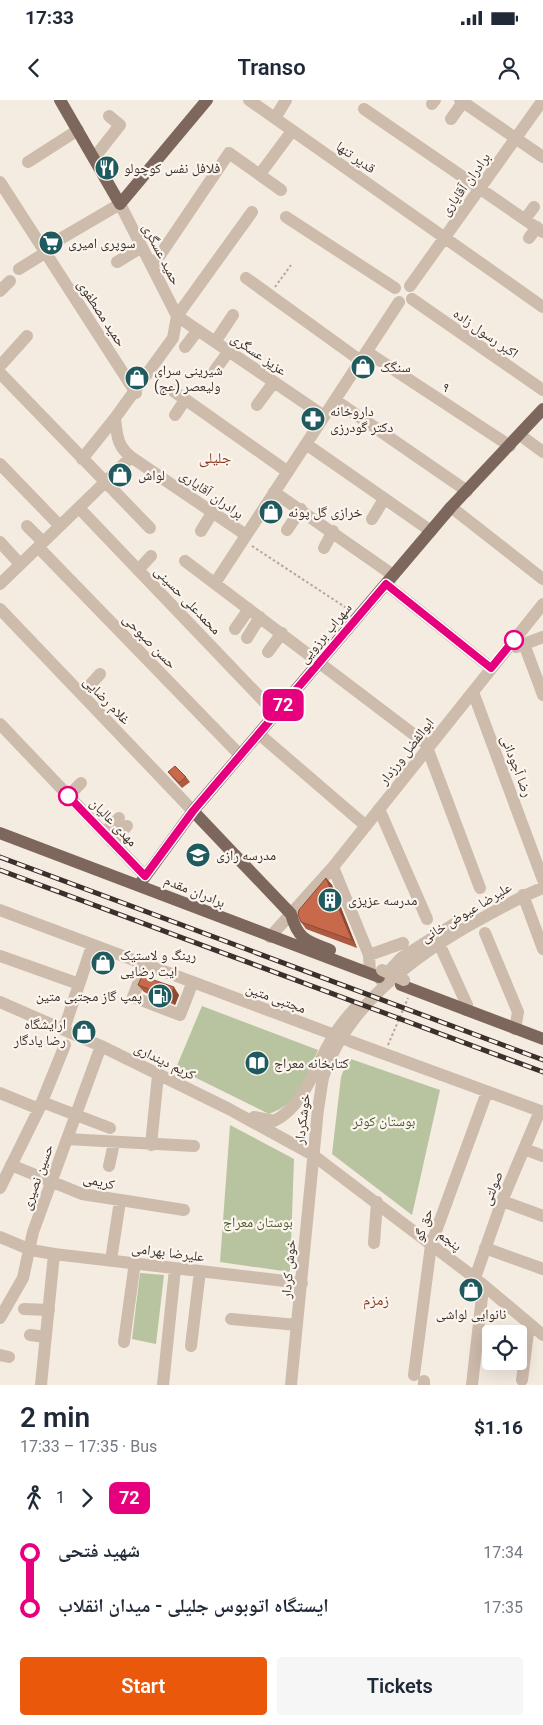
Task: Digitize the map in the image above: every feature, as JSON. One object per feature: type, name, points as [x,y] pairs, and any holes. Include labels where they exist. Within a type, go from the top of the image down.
[{"type":"main road","name":"حمید عسگری","points":[[60,100],[122,206]]},
{"type":"main road","points":[[122,206],[207,100]]},
{"type":"main road","name":"سهراب برزویی","points":[[140,883],[193,811],[430,531],[543,409]]},
{"type":"main road","points":[[193,811],[291,914],[295,929],[304,940],[374,968]]},
{"type":"main road","name":"برادران مقدم","points":[[0,833],[140,883],[270,937],[374,968]]},
{"type":"main road","name":"برادران مقدم","points":[[0,839],[140,883]]},
{"type":"main road","points":[[405,985],[466,1007],[543,1039]]},
{"type":"main road","points":[[516,1027],[543,1034]]},
{"type":"street","name":"قدیر تنها","points":[[249,100],[543,307]]},
{"type":"street","points":[[275,118],[286,100]]},
{"type":"street","name":"برادران آقایاری","points":[[410,286],[543,100]]},
{"type":"street","points":[[451,119],[461,101],[543,157]]},
{"type":"street","points":[[364,109],[540,229],[529,238]]},
{"type":"street","points":[[94,158],[120,125],[109,116]]},
{"type":"street","points":[[28,162],[78,130]]},
{"type":"street","points":[[260,174],[292,131]]},
{"type":"street","points":[[152,267],[229,153],[281,190]]},
{"type":"street","name":"حمید مصطفوی","points":[[0,182],[136,393]]},
{"type":"street","points":[[19,269],[45,251],[122,206]]},
{"type":"street","name":"حمید عسگری","points":[[122,206],[177,316]]},
{"type":"street","points":[[525,219],[534,207]]},
{"type":"street","points":[[82,459],[136,393],[173,338],[177,316],[252,212]]},
{"type":"street","points":[[286,217],[395,288]]},
{"type":"street","points":[[117,262],[142,247]]},
{"type":"street","name":"۹","points":[[246,278],[364,356],[510,446]]},
{"type":"street","points":[[0,291],[10,281]]},
{"type":"street","points":[[402,284],[410,286],[414,294],[406,301],[394,295],[395,288],[402,284]]},
{"type":"street","name":"برادران آقایاری","points":[[131,457],[212,513],[244,538],[364,356],[406,301]]},
{"type":"street","name":"اکبر رسول زاده","points":[[406,301],[543,390]]},
{"type":"street","points":[[215,342],[233,315]]},
{"type":"street","name":"عزیز عسگری","points":[[177,316],[324,416]]},
{"type":"street","points":[[185,347],[198,330]]},
{"type":"street","points":[[0,366],[27,336]]},
{"type":"street","points":[[215,370],[229,351]]},
{"type":"street","points":[[0,374],[150,528]]},
{"type":"street","points":[[257,405],[274,382]]},
{"type":"street","points":[[172,390],[288,472]]},
{"type":"street","points":[[175,415],[185,400]]},
{"type":"street","points":[[335,400],[467,491]]},
{"type":"street","points":[[0,584],[131,457],[122,450],[117,440],[115,418]]},
{"type":"street","points":[[520,435],[543,452]]},
{"type":"street","points":[[306,444],[430,531]]},
{"type":"street","points":[[0,464],[60,526]]},
{"type":"street","points":[[274,492],[333,531],[491,668]]},
{"type":"street","points":[[372,519],[384,499]]},
{"type":"street","name":"محمدعلی حسینی","points":[[79,508],[276,714]]},
{"type":"street","points":[[451,508],[543,579]]},
{"type":"street","points":[[287,530],[301,510]]},
{"type":"street","points":[[201,531],[212,513]]},
{"type":"street","name":"حسن صبوحی","points":[[27,526],[41,545],[240,755]]},
{"type":"street","points":[[324,548],[333,531]]},
{"type":"street","points":[[215,583],[244,538]]},
{"type":"street","points":[[0,542],[20,564]]},
{"type":"street","points":[[138,570],[151,556]]},
{"type":"street","points":[[185,561],[320,661],[428,748],[480,888]]},
{"type":"street","name":"ابوالفضل ورزدار","points":[[270,937],[333,867],[543,604]]},
{"type":"street","points":[[236,629],[249,608]]},
{"type":"street","name":"غلام رضایی","points":[[0,609],[193,811]]},
{"type":"street","points":[[247,638],[260,617]]},
{"type":"street","points":[[268,652],[282,633]]},
{"type":"street","points":[[504,652],[543,637]]},
{"type":"street","points":[[524,644],[543,695]]},
{"type":"street","points":[[82,694],[100,674]]},
{"type":"street","name":"رضا آجودانی","points":[[472,692],[543,880]]},
{"type":"street","name":"مهدی عالیان","points":[[0,724],[108,837],[140,883]]},
{"type":"street","points":[[259,734],[366,826]]},
{"type":"street","points":[[68,796],[81,783]]},
{"type":"street","points":[[379,809],[427,919]]},
{"type":"street","points":[[108,837],[123,822]]},
{"type":"street","points":[[333,867],[374,968],[405,985]]},
{"type":"street","name":"علیرضا عیوض خانی","points":[[328,1056],[385,984],[448,937],[523,895],[543,888]]},
{"type":"street","points":[[523,895],[543,949]]},
{"type":"street","name":"مجتبی متین","points":[[0,910],[192,984],[541,1112]]},
{"type":"street","points":[[485,933],[518,1012],[516,1027]]},
{"type":"street","points":[[374,968],[403,943]]},
{"type":"street","points":[[64,1028],[92,946]]},
{"type":"street","points":[[442,950],[466,1007]]},
{"type":"street","points":[[0,956],[79,984]]},
{"type":"street","points":[[145,966],[133,997],[180,1015],[192,984]]},
{"type":"street","name":"کریم دینداری","points":[[0,1002],[64,1028],[230,1109],[313,1155]]},
{"type":"street","points":[[0,1188],[40,1106],[65,1044]]},
{"type":"street","name":"حسین نصیری","points":[[0,1318],[23,1278],[31,1250],[33,1232],[101,1046]]},
{"type":"street","points":[[230,1109],[266,1121],[279,1118],[291,1110],[328,1056]]},
{"type":"street","name":"خوشکردار","points":[[313,1155],[328,1056]]},
{"type":"street","points":[[151,1145],[158,1075]]},
{"type":"street","name":"حق گو","points":[[421,1380],[431,1245],[487,1092]]},
{"type":"street","points":[[0,1093],[110,1128]]},
{"type":"street","name":"صولتی","points":[[476,1278],[502,1202],[541,1112]]},
{"type":"street","points":[[67,1139],[194,1146]]},
{"type":"street","points":[[109,1166],[114,1143]]},
{"type":"street","points":[[524,1149],[543,1156]]},
{"type":"street","name":"پنجم","points":[[313,1155],[476,1278],[543,1335]]},
{"type":"street","name":"خوش کردار","points":[[291,1385],[313,1155]]},
{"type":"street","name":"کریمی","points":[[12,1164],[82,1194],[184,1210]]},
{"type":"street","points":[[111,1260],[120,1201]]},
{"type":"street","points":[[374,1242],[377,1202]]},
{"type":"street","points":[[502,1202],[543,1216]]},
{"type":"street","name":"علیرضا بهرامی","points":[[0,1237],[31,1250],[54,1254],[302,1283]]},
{"type":"street","points":[[485,1248],[543,1269]]},
{"type":"street","points":[[41,1385],[54,1254]]},
{"type":"street","points":[[124,1342],[135,1262]]},
{"type":"street","points":[[163,1385],[175,1269]]},
{"type":"street","points":[[191,1346],[200,1271]]},
{"type":"street","points":[[472,1385],[482,1297],[476,1278]]},
{"type":"street","points":[[24,1308],[49,1310]]},
{"type":"street","points":[[231,1319],[297,1325]]},
{"type":"street","points":[[522,1380],[529,1325]]},
{"type":"street","points":[[30,1335],[46,1337]]},
{"type":"path","points":[[269,295],[291,265]]},
{"type":"path","points":[[244,538],[359,616]]},
{"type":"path","points":[[385,1054],[405,985]]},
{"type":"green space","points":[[202,1006],[318,1050],[301,1088],[289,1103],[269,1114],[176,1068]]},
{"type":"green space","name":"بوستان کوثر","points":[[348,1058],[440,1090],[412,1215],[332,1154],[341,1077]]},
{"type":"green space","name":"بوستان معراج","points":[[230,1125],[294,1159],[290,1272],[220,1262]]},
{"type":"green space","points":[[140,1273],[164,1275],[156,1344],[132,1339]]},
{"type":"building","points":[[175,766],[186,777],[179,783],[168,772]]},
{"type":"building","name":"مدرسه عزیزی","points":[[326,878],[352,940],[301,922],[298,915],[299,910]]},
{"type":"building","points":[[142,976],[174,987],[170,997],[138,985]]},
{"type":"railway","points":[[0,857],[543,1060]]},
{"type":"railway","points":[[0,870],[543,1072]]},
{"type":"bus line","name":"72","points":[[68,796],[145,876],[193,811],[386,584],[491,668],[514,640]]},
{"type":"place","name":"فلافل نفس کوچولو","points":[[107,168]]},
{"type":"place","name":"سوپری امیری","points":[[51,243]]},
{"type":"place","name":"سنگک","points":[[363,367]]},
{"type":"place","name":"شیرینی سرای ولیعصر (عج)","points":[[137,378]]},
{"type":"place","name":"داروخانه دکتر گودرزی","points":[[313,419]]},
{"type":"place","name":"لواش","points":[[120,475]]},
{"type":"place","name":"خرازی گل پونه","points":[[271,512]]},
{"type":"place","name":"مدرسه رازی","points":[[198,855]]},
{"type":"place","name":"مدرسه عزیزی","points":[[330,900]]},
{"type":"place","name":"رینگ و لاستیک ایت رضایی","points":[[103,963]]},
{"type":"place","name":"پمپ گاز مجتبی متین","points":[[160,996]]},
{"type":"place","name":"ارایشگاه رضا یادگار","points":[[84,1032]]},
{"type":"place","name":"کتابخانه معراج","points":[[257,1063]]},
{"type":"place","name":"نانوایی لواشی","points":[[471,1290]]},
{"type":"district","name":"جلیلی","points":[[215,458]]},
{"type":"district","name":"زمزم","points":[[376,1300]]}]
